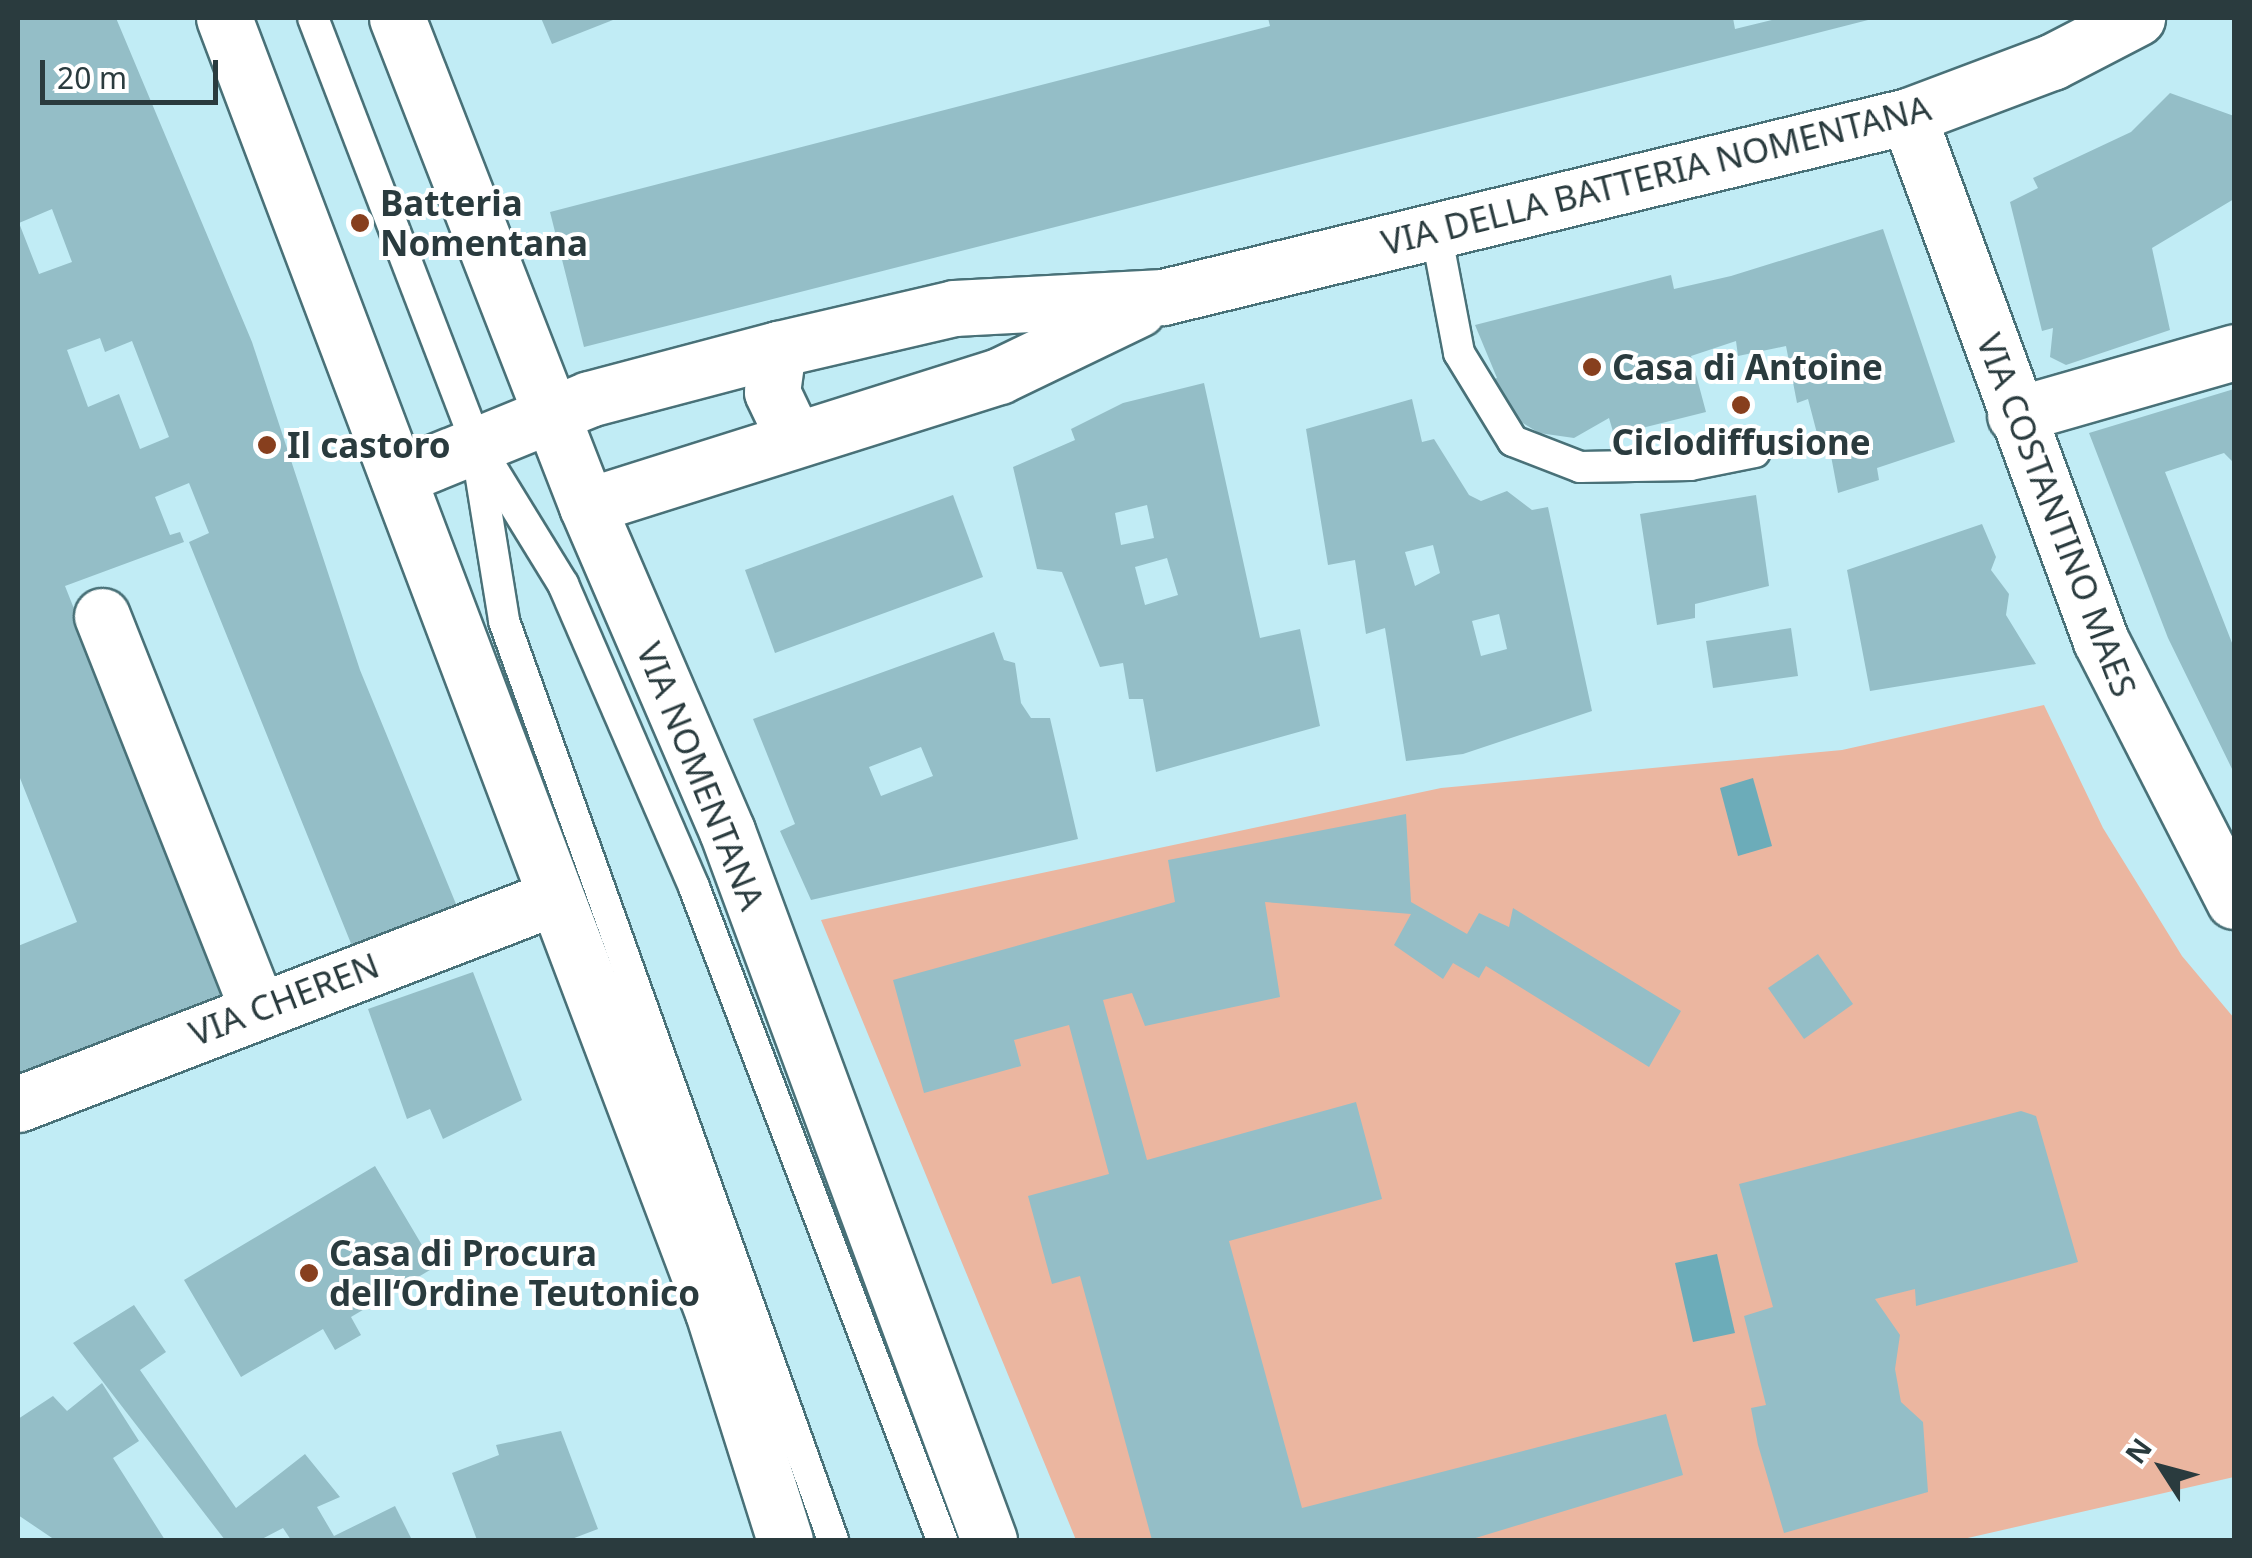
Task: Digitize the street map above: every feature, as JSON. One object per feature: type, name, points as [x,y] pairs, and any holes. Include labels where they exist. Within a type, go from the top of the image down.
[{"type":"street","points":[[224,18],[553,898],[713,1312],[785,1540]]},
{"type":"street","name":"VIA NOMENTANA","points":[[397,18],[587,506],[727,831],[989,1540]]},
{"type":"street","name":"VIA DELLA BATTERIA NOMENTANA","points":[[398,476],[475,441],[551,413],[778,349],[954,308],[1163,297],[1908,116],[2052,62],[2137,18]]},
{"type":"street","name":"VIA COSTANTINO MAES","points":[[1908,116],[2014,416],[2133,712],[2234,901]]},
{"type":"street","name":"VIA DELLA BATTERIA NOMENTANA","points":[[587,506],[793,436],[999,376],[1163,297]]},
{"type":"street","points":[[778,349],[772,392],[793,436]]},
{"type":"street","points":[[2014,416],[2234,352]]},
{"type":"street","points":[[102,616],[257,1008]]},
{"type":"street","name":"VIA CHEREN","points":[[18,1104],[257,1008],[553,898]]},
{"type":"lane","name":"VIA NOMENTANA","points":[[314,18],[475,441],[562,584],[686,870],[942,1540]]},
{"type":"lane","points":[[1436,232],[1459,353],[1512,441],[1580,467],[1690,466],[1755,452]]},
{"type":"lane","name":"VIA NOMENTANA","points":[[475,441],[504,622],[833,1540]]},
{"type":"shaded area","points":[[2044,705],[2103,828],[2182,956],[2234,1018],[2234,1477],[1959,1540],[1076,1540],[821,920],[1441,788],[1842,750]]},
{"type":"water","points":[[1753,778],[1772,846],[1738,856],[1720,788]]},
{"type":"water","points":[[1717,1254],[1735,1333],[1693,1342],[1675,1263]]},
{"type":"building","points":[[18,18],[116,18],[252,342],[360,670],[456,904],[352,946],[189,542],[209,533],[189,483],[155,497],[170,535],[180,532],[184,542],[65,586],[228,997],[18,1082],[18,946],[77,922],[18,773]],"holes":[[[52,209],[72,262],[39,274],[19,223]],[[100,338],[105,352],[132,341],[169,437],[140,449],[119,394],[88,407],[67,350]]]},
{"type":"building","points":[[541,18],[618,18],[552,44]]},
{"type":"building","points":[[1268,18],[1733,18],[1735,29],[1780,18],[1872,19],[584,347],[550,212],[1270,26]]},
{"type":"building","points":[[2170,93],[2234,116],[2234,199],[2152,248],[2170,330],[2066,365],[2050,357],[2053,328],[2042,331],[2010,202],[2038,188],[2033,178],[2131,132]]},
{"type":"building","points":[[1883,229],[1955,442],[1877,468],[1879,480],[1838,493],[1828,440],[1819,441],[1808,399],[1797,403],[1786,346],[1738,356],[1736,341],[1691,356],[1706,412],[1614,435],[1609,418],[1574,438],[1539,433],[1510,415],[1490,381],[1497,378],[1475,325],[1671,275],[1674,289],[1731,276]]},
{"type":"building","points":[[1204,383],[1260,638],[1300,629],[1320,726],[1156,772],[1143,699],[1129,699],[1123,663],[1100,667],[1062,572],[1037,569],[1013,467],[1075,440],[1071,429],[1123,403]],"holes":[[[1147,505],[1154,538],[1121,545],[1115,513]],[[1167,558],[1178,595],[1145,605],[1135,567]]]},
{"type":"building","points":[[2234,389],[2234,463],[2224,453],[2165,472],[2234,648],[2234,773],[2168,638],[2089,433]]},
{"type":"building","points":[[1412,399],[1422,442],[1434,439],[1469,495],[1481,501],[1507,491],[1532,510],[1548,507],[1592,711],[1463,754],[1406,761],[1385,628],[1366,634],[1355,560],[1328,565],[1306,429]],"holes":[[[1433,545],[1440,573],[1415,586],[1405,552]],[[1499,614],[1507,649],[1481,656],[1472,621]]]},
{"type":"building","points":[[953,495],[983,577],[775,653],[745,570]]},
{"type":"building","points":[[1756,495],[1769,586],[1695,604],[1695,618],[1657,625],[1640,514]]},
{"type":"building","points":[[1982,524],[1996,557],[1991,570],[2009,594],[2006,615],[2036,664],[1870,691],[1847,570]]},
{"type":"building","points":[[1791,628],[1798,676],[1713,688],[1706,641]]},
{"type":"building","points":[[994,632],[1004,660],[1015,663],[1021,703],[1031,718],[1050,718],[1078,839],[811,900],[780,831],[795,824],[753,719]],"holes":[[[921,747],[933,776],[881,796],[869,767]]]},
{"type":"building","points":[[1406,814],[1411,902],[1467,934],[1479,913],[1509,927],[1513,908],[1681,1011],[1649,1067],[1486,966],[1479,978],[1453,963],[1443,979],[1394,945],[1411,914],[1265,902],[1280,997],[1145,1026],[1132,993],[1103,1000],[1147,1160],[1356,1102],[1382,1199],[1229,1241],[1302,1508],[1666,1414],[1683,1475],[1469,1540],[1152,1540],[1080,1276],[1052,1284],[1028,1196],[1109,1174],[1069,1025],[1014,1040],[1021,1066],[924,1093],[893,980],[1175,902],[1168,860]]},
{"type":"building","points":[[1818,954],[1853,1004],[1804,1039],[1768,988]]},
{"type":"building","points":[[473,972],[522,1100],[443,1139],[430,1109],[407,1119],[368,1009]]},
{"type":"building","points":[[2021,1111],[2036,1116],[2078,1262],[1916,1306],[1915,1289],[1875,1299],[1900,1335],[1895,1369],[1901,1402],[1923,1422],[1928,1492],[1784,1533],[1751,1408],[1766,1405],[1744,1316],[1773,1307],[1739,1184]]},
{"type":"building","name":"Casa di Procura dell‘Ordine Teutonico","points":[[375,1166],[435,1267],[351,1317],[361,1335],[335,1350],[323,1329],[241,1377],[184,1280]]},
{"type":"building","points":[[134,1305],[166,1352],[140,1370],[236,1508],[305,1454],[340,1497],[317,1507],[334,1536],[395,1506],[412,1540],[291,1540],[283,1528],[260,1540],[225,1540],[73,1343]]},
{"type":"building","points":[[102,1383],[139,1441],[113,1458],[165,1540],[55,1540],[18,1515],[18,1419],[53,1396],[67,1411]]},
{"type":"building","points":[[561,1431],[598,1529],[569,1540],[477,1540],[452,1473],[499,1455],[496,1445]]},
{"type":"place","name":"Batteria Nomentana","points":[[360,223]]},
{"type":"place","name":"Casa di Antoine","points":[[1592,367]]},
{"type":"place","name":"Ciclodiffusione","points":[[1741,405]]},
{"type":"place","name":"Il castoro","points":[[267,445]]},
{"type":"place","name":"Casa di Procura dell‘Ordine Teutonico","points":[[309,1273]]}]
